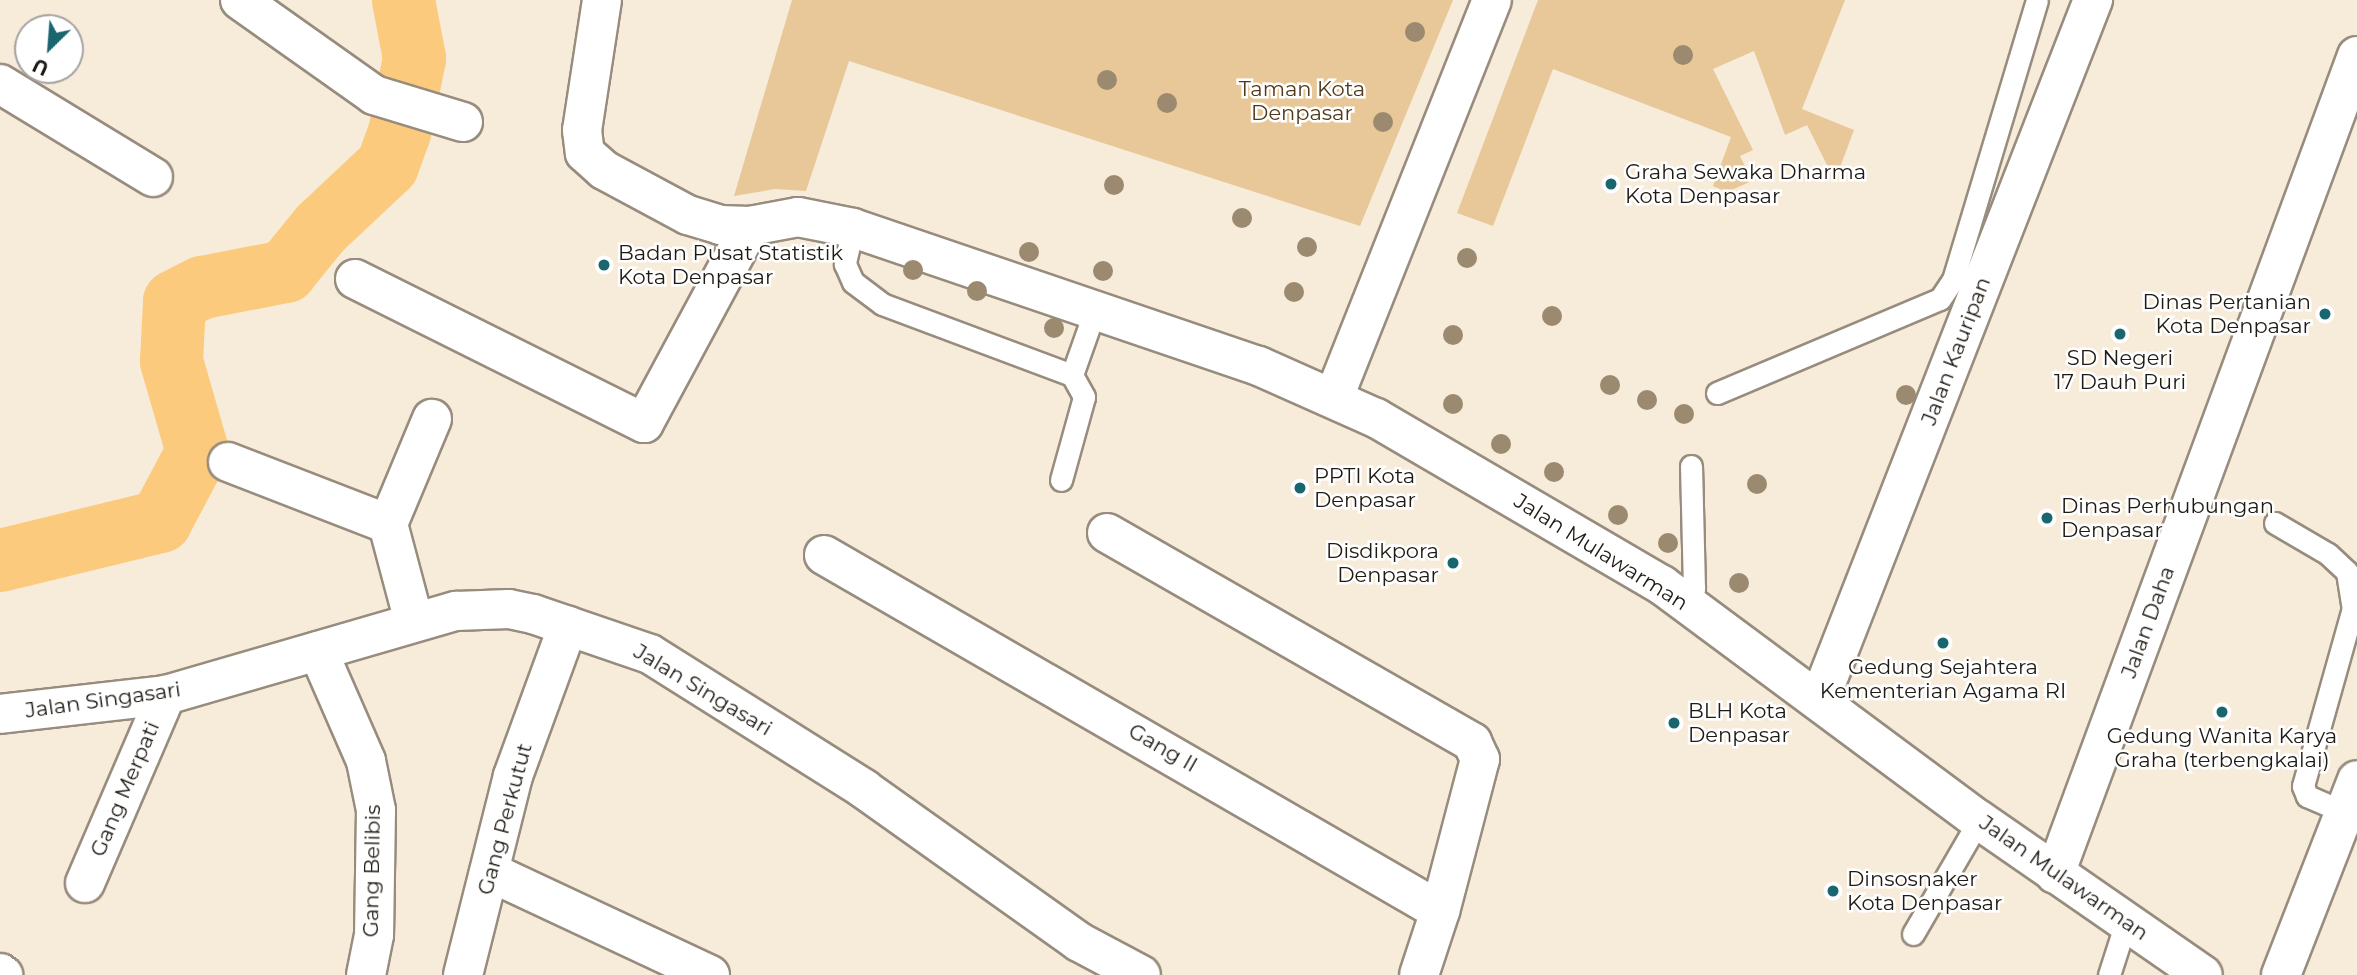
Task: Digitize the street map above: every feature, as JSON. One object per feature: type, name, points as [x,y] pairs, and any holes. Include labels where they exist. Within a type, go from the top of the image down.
[{"type":"street","points":[[240,0],[374,94],[446,118]]},
{"type":"street","name":"Jalan Mulawarman","points":[[602,0],[582,130],[585,153],[604,170],[688,215],[720,225],[750,226],[798,217],[853,228],[1259,366],[1334,397],[1419,441],[1689,606],[1979,820],[2203,975]]},
{"type":"street","points":[[1334,397],[1492,0]]},
{"type":"street","name":"Jalan Kauripan","points":[[1819,701],[2093,0]]},
{"type":"street","name":"Jalan Daha","points":[[2055,874],[2357,56]]},
{"type":"street","points":[[0,84],[153,177]]},
{"type":"street","points":[[355,279],[644,423],[750,226]]},
{"type":"street","points":[[414,622],[388,524],[432,419]]},
{"type":"street","points":[[228,462],[388,524]]},
{"type":"street","points":[[1107,533],[1472,742],[1480,759],[1440,911],[1419,975]]},
{"type":"street","name":"Gang II","points":[[824,555],[1440,911]]},
{"type":"street","name":"Jalan Singasari","points":[[0,714],[166,695],[456,611],[509,609],[568,626],[660,660],[864,789],[1079,942],[1141,975]]},
{"type":"street","name":"Gang Perkutut","points":[[463,975],[513,776],[568,626]]},
{"type":"street","name":"Gang Belibis","points":[[318,651],[366,761],[376,810],[374,934],[366,975]]},
{"type":"street","name":"Gang Merpati","points":[[85,883],[166,695]]},
{"type":"street","points":[[2286,973],[2351,796]]},
{"type":"street","points":[[490,872],[710,975]]},
{"type":"lane","points":[[1717,393],[1940,299],[1953,280],[2037,0]]},
{"type":"lane","points":[[853,228],[845,264],[853,282],[882,304],[1072,375],[1084,397],[1061,481]]},
{"type":"lane","points":[[1072,375],[1095,310]]},
{"type":"lane","points":[[1689,606],[1695,588],[1690,466]]},
{"type":"lane","points":[[2275,523],[2328,554],[2347,572],[2353,608],[2303,786],[2307,796],[2351,796]]},
{"type":"lane","points":[[1913,934],[1979,820]]},
{"type":"lane","points":[[2109,975],[2126,922]]},
{"type":"green space","name":"Taman Kota Denpasar","points":[[792,0],[1453,0],[1360,226],[849,61],[806,191],[775,189],[734,196]]},
{"type":"green space","points":[[1538,0],[1845,0],[1802,109],[1854,130],[1839,170],[1827,165],[1807,125],[1785,135],[1754,51],[1713,69],[1753,150],[1740,156],[1752,181],[1727,192],[1713,186],[1731,137],[1553,69],[1493,226],[1457,213]]},
{"type":"waterway","points":[[0,560],[160,521],[197,451],[171,361],[174,301],[202,287],[285,271],[320,228],[387,165],[399,132],[414,58],[403,0]]},
{"type":"place","name":"Graha Sewaka Dharma Kota Denpasar","points":[[1611,184]]},
{"type":"place","name":"Badan Pusat Statistik Kota Denpasar","points":[[604,265]]},
{"type":"place","name":"Dinas Pertanian Kota Denpasar","points":[[2325,314]]},
{"type":"place","name":"SD Negeri 17 Dauh Puri","points":[[2120,334]]},
{"type":"place","name":"PPTI Kota Denpasar","points":[[1300,488]]},
{"type":"place","name":"Dinas Perhubungan Denpasar","points":[[2047,518]]},
{"type":"place","name":"Disdikpora Denpasar","points":[[1453,563]]},
{"type":"place","name":"Gedung Sejahtera Kementerian Agama RI","points":[[1943,643]]},
{"type":"place","name":"Gedung Wanita Karya Graha (terbengkalai)","points":[[2222,712]]},
{"type":"place","name":"BLH Kota Denpasar","points":[[1674,723]]},
{"type":"place","name":"Dinsosnaker Kota Denpasar","points":[[1833,891]]}]
